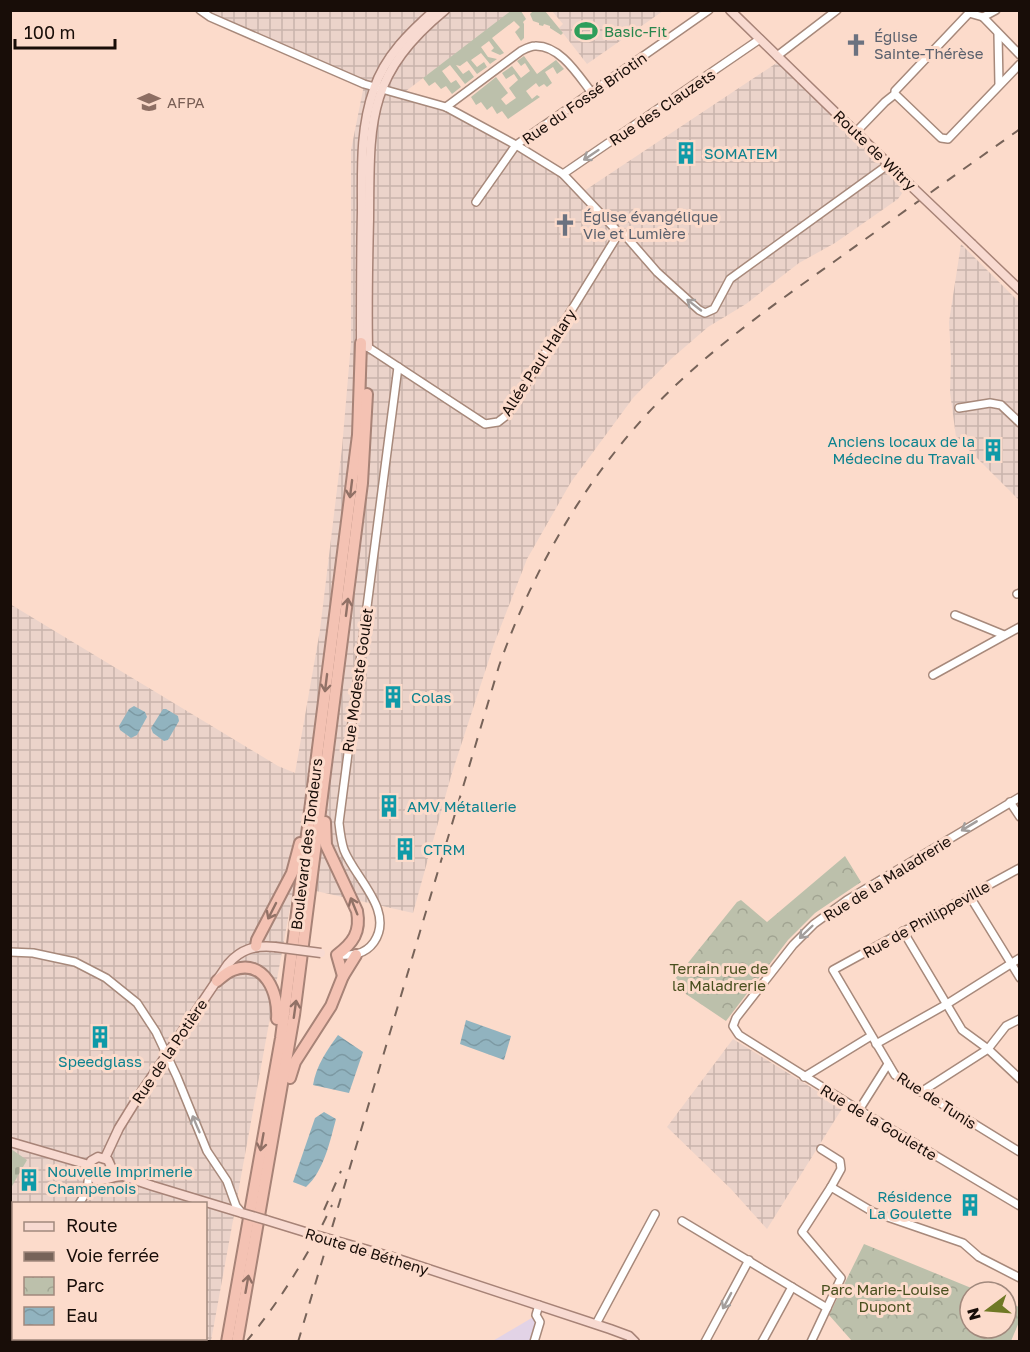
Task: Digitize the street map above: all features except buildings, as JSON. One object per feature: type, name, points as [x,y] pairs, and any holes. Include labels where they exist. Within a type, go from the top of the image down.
[{"type":"highway","name":"Boulevard des Tondeurs","points":[[237,1341],[294,1016],[343,639],[365,453],[364,345]]},
{"type":"highway","name":"Boulevard des Tondeurs","points":[[227,1341],[281,1038],[358,435],[364,345]]},
{"type":"highway","points":[[343,639],[342,678],[325,836],[331,857],[357,911],[359,921],[355,938],[337,955],[343,976]]},
{"type":"highway","points":[[256,946],[292,873],[317,755]]},
{"type":"highway","points":[[270,1158],[280,1129],[295,1062],[332,1006],[343,976],[356,955]]},
{"type":"highway","points":[[217,981],[235,969],[244,968],[256,971],[265,977],[275,993],[278,1005],[267,1114]]},
{"type":"main road","points":[[364,345],[370,147],[377,89],[397,49],[410,32],[435,10]]},
{"type":"main road","points":[[377,89],[407,46],[421,30],[445,10]]},
{"type":"main road","name":"Route de Witry","points":[[730,10],[1020,290]]},
{"type":"main road","points":[[256,946],[337,955]]},
{"type":"main road","name":"Rue de la Potière","points":[[105,1158],[119,1128],[228,964],[243,951],[256,946]]},
{"type":"main road","points":[[10,1142],[89,1169],[96,1180],[108,1176],[110,1162],[98,1157],[89,1169]]},
{"type":"main road","name":"Route de Bétheny","points":[[108,1176],[123,1176],[207,1202]]},
{"type":"main road","name":"Route de Bétheny","points":[[207,1202],[392,1257],[596,1324],[636,1341]]},
{"type":"main road","points":[[610,1329],[617,1341],[626,1336]]},
{"type":"street","points":[[200,10],[210,17],[304,60],[377,89],[446,107],[516,145],[563,174],[672,286],[705,313],[714,309],[730,279],[889,164]]},
{"type":"street","name":"Rue du Fossé Briotin","points":[[476,202],[516,145],[709,10]]},
{"type":"street","points":[[777,56],[837,10]]},
{"type":"street","points":[[983,17],[996,10]]},
{"type":"street","points":[[856,132],[895,94],[895,91],[968,12],[983,17],[1020,55]]},
{"type":"street","points":[[998,34],[999,85]]},
{"type":"street","name":"Rue des Clauzets","points":[[563,174],[760,39]]},
{"type":"street","points":[[446,107],[521,51],[533,46],[547,48],[561,57],[592,93]]},
{"type":"street","points":[[895,94],[940,138],[948,139],[1020,64]]},
{"type":"street","name":"Allée Paul Halary","points":[[364,345],[485,424],[498,422],[507,415],[619,233]]},
{"type":"street","name":"Rue Modeste Goulet","points":[[356,955],[373,944],[378,935],[380,922],[378,910],[345,852],[339,823],[398,367]]},
{"type":"street","points":[[959,408],[990,403],[1001,405],[1020,423]]},
{"type":"street","points":[[954,615],[1004,635]]},
{"type":"street","points":[[933,675],[1020,627]]},
{"type":"street","name":"Rue de la Maladrerie","points":[[739,1035],[734,1026],[736,1018],[793,945],[814,924],[847,900],[1020,796]]},
{"type":"street","points":[[1010,802],[1020,817]]},
{"type":"street","name":"Rue de Philippeville","points":[[833,970],[1020,867]]},
{"type":"street","points":[[969,896],[1020,978]]},
{"type":"street","points":[[903,931],[962,1030],[988,1049],[1020,1079]]},
{"type":"street","points":[[10,952],[33,953],[75,962],[106,978],[137,1003],[156,1032],[207,1151],[242,1213]]},
{"type":"street","points":[[337,955],[356,955]]},
{"type":"street","points":[[876,1044],[947,1004],[1020,958]]},
{"type":"street","name":"Rue de Tunis","points":[[833,970],[895,1075],[1020,1152]]},
{"type":"street","points":[[921,1092],[988,1049],[1006,1026],[1020,1019]]},
{"type":"street","name":"Rue de la Goulette","points":[[739,1035],[804,1077],[1020,1206]]},
{"type":"street","points":[[804,1077],[871,1036]]},
{"type":"street","points":[[859,1110],[888,1064]]},
{"type":"street","points":[[811,1341],[841,1278],[801,1232],[841,1168],[840,1161],[821,1149]]},
{"type":"street","points":[[87,1191],[89,1169]]},
{"type":"street","points":[[80,1202],[87,1191],[108,1176]]},
{"type":"street","points":[[831,1187],[873,1212],[963,1243],[979,1257],[1020,1278]]},
{"type":"street","points":[[596,1324],[655,1214]]},
{"type":"street","points":[[682,1221],[828,1307]]},
{"type":"street","points":[[705,1341],[749,1260]]},
{"type":"street","points":[[762,1341],[792,1287]]},
{"type":"street","points":[[534,1341],[540,1322],[536,1315],[539,1305]]},
{"type":"shaded area","points":[[200,11],[512,11],[406,91],[517,140],[561,169],[584,191],[778,62],[905,189],[898,199],[835,243],[799,263],[746,304],[708,327],[671,359],[633,398],[571,482],[527,559],[494,644],[451,776],[413,913],[294,886],[211,1341],[11,1341],[10,604],[278,766],[295,773],[320,630],[342,448],[351,343],[351,150],[364,85]]},
{"type":"shaded area","points":[[552,11],[663,11],[587,64],[559,28],[563,24]]},
{"type":"shaded area","points":[[961,244],[1019,302],[1019,500],[956,437],[950,392],[949,322]]},
{"type":"shaded area","points":[[733,1039],[843,1107],[767,1229],[731,1189],[667,1127]]},
{"type":"shaded area","points":[[535,1316],[537,1323],[531,1341],[491,1342]]},
{"type":"green space","points":[[512,10],[521,11],[526,19],[523,22],[524,38],[521,41],[515,32],[520,27],[514,21],[492,38],[504,53],[500,55],[491,51],[494,48],[489,41],[481,47],[488,57],[497,59],[490,64],[481,53],[471,60],[477,67],[484,62],[487,67],[477,74],[467,61],[460,66],[456,65],[463,74],[469,70],[474,77],[465,84],[450,65],[442,71],[451,83],[456,80],[461,87],[452,94],[446,86],[441,89],[435,82],[429,86],[423,78]]},
{"type":"green space","points":[[533,11],[545,11],[563,33],[561,35],[550,26],[539,25],[533,21],[530,14]]},
{"type":"green space","points":[[524,56],[537,74],[556,60],[564,69],[557,74],[553,67],[545,72],[552,83],[547,87],[544,84],[539,87],[536,83],[526,91],[532,99],[537,95],[540,97],[508,119],[502,111],[497,114],[492,106],[487,110],[481,102],[476,105],[471,97],[496,77],[508,93],[501,99],[506,105],[516,98],[509,88],[518,80],[514,74],[506,79],[502,73],[512,66],[521,78],[530,71],[525,63],[521,66],[517,61]]},
{"type":"green space","name":"Terrain rue de la Maladrerie","points":[[845,856],[861,882],[815,913],[788,940],[726,1021],[671,984],[737,902],[741,900],[767,922]]},
{"type":"green space","points":[[11,1149],[27,1160],[11,1188]]},
{"type":"green space","name":"Parc Marie-Louise Dupont","points":[[864,1244],[958,1283],[958,1340],[1011,1340],[852,1341],[829,1315]]},
{"type":"water","points":[[134,706],[145,712],[147,717],[137,735],[131,738],[120,730],[119,726],[129,709]]},
{"type":"water","points":[[163,709],[178,716],[179,721],[168,740],[164,741],[153,733],[151,728]]},
{"type":"water","points":[[466,1020],[511,1036],[504,1060],[460,1044]]},
{"type":"water","points":[[338,1035],[363,1052],[349,1093],[313,1085],[319,1065]]},
{"type":"water","points":[[324,1112],[336,1119],[322,1164],[306,1187],[293,1182],[315,1118]]},
{"type":"railway","points":[[298,1342],[499,666],[512,631],[543,564],[580,500],[601,470],[648,413],[714,351],[761,314],[1020,129]]},
{"type":"railway","points":[[324,1210],[341,1171]]},
{"type":"railway","points":[[246,1342],[294,1276],[332,1205]]},
{"type":"place","name":"Basic-Fit","points":[[586,31]]},
{"type":"place","name":"Église Sainte-Thérèse","points":[[856,45]]},
{"type":"place","name":"AFPA","points":[[149,102]]},
{"type":"place","name":"SOMATEM","points":[[686,153]]},
{"type":"place","name":"Église évangélique Vie et Lumière","points":[[565,225]]},
{"type":"place","name":"Anciens locaux de la Médecine du Travail","points":[[993,450]]},
{"type":"place","name":"Colas","points":[[393,697]]},
{"type":"place","name":"AMV Métallerie","points":[[389,806]]},
{"type":"place","name":"CTRM","points":[[405,849]]},
{"type":"place","name":"Speedglass","points":[[100,1037]]},
{"type":"place","name":"Nouvelle Imprimerie Champenois","points":[[29,1180]]},
{"type":"place","name":"Résidence La Goulette","points":[[970,1205]]}]
